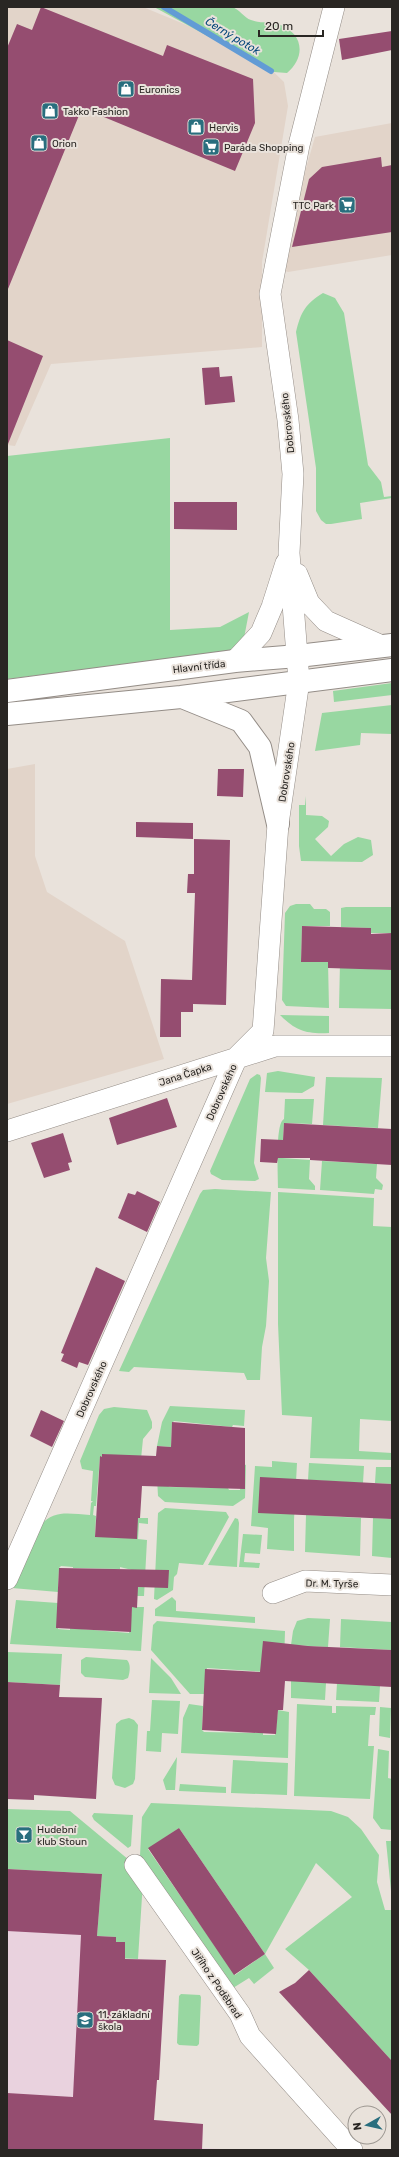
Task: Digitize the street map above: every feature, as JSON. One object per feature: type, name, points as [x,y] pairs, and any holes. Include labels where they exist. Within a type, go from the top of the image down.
[{"type":"main road","name":"Hlavní třída","points":[[7,691],[235,661],[298,656],[387,646]]},
{"type":"main road","points":[[7,714],[181,697],[392,670]]},
{"type":"main road","points":[[181,697],[241,721],[260,747],[278,824]]},
{"type":"street","name":"Dobrovského","points":[[7,1579],[234,1064],[263,1031],[278,824],[299,681],[289,553],[293,474],[288,420],[270,294],[299,145],[334,7]]},
{"type":"street","name":"Dobrovského","points":[[235,661],[261,633],[272,606],[289,553]]},
{"type":"street","points":[[289,553],[309,603],[326,621],[387,646]]},
{"type":"street","name":"Jana Čapka","points":[[7,1131],[234,1064],[275,1046],[392,1046]]},
{"type":"street","name":"Dr. M. Tyrše","points":[[273,1593],[305,1581],[392,1585]]},
{"type":"street","name":"Jiřího z Poděbrad","points":[[135,1865],[240,2014],[250,2036],[352,2150]]},
{"type":"shaded area","points":[[7,7],[143,7],[254,53],[284,82],[288,106],[262,262],[262,347],[51,364],[15,446],[7,445]]},
{"type":"shaded area","points":[[392,123],[392,255],[288,272],[283,270],[292,217],[315,137]]},
{"type":"shaded area","points":[[35,764],[35,856],[47,892],[125,941],[164,1059],[7,1104],[7,769]]},
{"type":"shaded area","name":"11. základní škola","points":[[7,1869],[102,1874],[97,1936],[116,1937],[116,1958],[166,1960],[159,2080],[137,2079],[154,2112],[154,2120],[203,2124],[202,2148],[240,2150],[7,2150]]},
{"type":"green space","points":[[154,7],[231,7],[237,9],[251,20],[278,24],[287,28],[297,39],[299,53],[297,60],[287,73],[274,72]]},
{"type":"green space","points":[[323,293],[335,298],[344,313],[368,465],[381,482],[384,497],[392,496],[392,498],[360,503],[362,519],[331,524],[326,524],[321,520],[316,511],[316,468],[296,332],[305,309],[312,301]]},
{"type":"green space","points":[[170,438],[170,630],[220,627],[249,612],[244,638],[228,652],[7,679],[7,456]]},
{"type":"green space","points":[[392,683],[392,695],[334,702],[333,691]]},
{"type":"green space","points":[[392,705],[392,734],[361,733],[360,745],[315,751],[322,713]]},
{"type":"green space","points":[[306,796],[306,815],[322,816],[329,821],[328,827],[315,839],[331,856],[344,844],[358,837],[371,840],[373,855],[362,862],[301,861],[299,846],[299,805],[305,805]]},
{"type":"green space","points":[[296,904],[310,904],[314,909],[326,909],[330,912],[330,926],[302,926],[301,961],[328,962],[329,1008],[286,1006],[282,1000],[285,913],[290,906]]},
{"type":"green space","points":[[391,907],[392,933],[370,933],[370,928],[341,927],[341,908]]},
{"type":"green space","points":[[340,963],[369,969],[392,970],[392,1009],[339,1008]]},
{"type":"green space","points":[[280,1015],[329,1016],[329,1033],[314,1033],[296,1028]]},
{"type":"green space","points":[[278,1071],[315,1077],[314,1086],[302,1093],[265,1092],[267,1073]]},
{"type":"green space","points":[[257,1074],[260,1075],[261,1078],[254,1163],[259,1179],[255,1181],[222,1180],[211,1174],[210,1171],[250,1079]]},
{"type":"green space","points":[[326,1077],[382,1078],[378,1128],[323,1125]]},
{"type":"green space","points":[[285,1099],[314,1099],[312,1124],[284,1123],[282,1158],[310,1160],[309,1179],[315,1186],[315,1190],[278,1188],[278,1139],[281,1123],[284,1119]]},
{"type":"green space","points":[[322,1161],[377,1164],[376,1178],[383,1185],[382,1190],[375,1189],[374,1194],[320,1190]]},
{"type":"green space","points":[[215,1189],[271,1192],[266,1258],[269,1281],[260,1380],[247,1380],[244,1373],[134,1367],[129,1372],[119,1371],[200,1194],[203,1190]]},
{"type":"green space","points":[[278,1192],[374,1198],[373,1226],[392,1227],[392,1421],[360,1419],[359,1451],[392,1453],[392,1460],[310,1458],[312,1417],[282,1415],[278,1324]]},
{"type":"green space","points":[[170,1406],[245,1410],[244,1426],[233,1425],[232,1427],[174,1421],[172,1423],[171,1447],[157,1446],[162,1422]]},
{"type":"green space","points":[[114,1407],[147,1410],[152,1422],[152,1428],[143,1439],[141,1459],[103,1454],[102,1457],[100,1457],[96,1506],[94,1506],[93,1515],[96,1516],[95,1537],[138,1518],[148,1518],[148,1524],[139,1523],[138,1539],[147,1540],[144,1596],[132,1596],[132,1570],[120,1567],[120,1569],[73,1568],[61,1566],[59,1568],[58,1592],[12,1588],[41,1525],[46,1520],[63,1514],[90,1515],[91,1503],[93,1501],[91,1501],[93,1471],[82,1469],[80,1461],[99,1415],[104,1409]]},
{"type":"green space","points":[[156,1460],[169,1487],[228,1488],[229,1490],[240,1490],[243,1464],[246,1465],[245,1498],[233,1506],[165,1502],[158,1496]]},
{"type":"green space","points":[[272,1461],[297,1463],[294,1551],[267,1549],[268,1528],[251,1526],[255,1466],[272,1467]]},
{"type":"green space","points":[[309,1463],[364,1466],[363,1483],[308,1480]]},
{"type":"green space","points":[[376,1467],[392,1467],[392,1484],[375,1483]]},
{"type":"green space","points":[[165,1508],[226,1512],[229,1517],[203,1565],[179,1563],[177,1574],[174,1577],[173,1590],[157,1600],[154,1599],[158,1513]]},
{"type":"green space","points":[[306,1515],[361,1518],[360,1556],[305,1552]]},
{"type":"green space","points":[[235,1518],[238,1519],[239,1523],[237,1567],[208,1565]]},
{"type":"green space","points":[[373,1518],[392,1519],[392,1558],[372,1556]]},
{"type":"green space","points":[[243,1534],[262,1535],[260,1554],[245,1553],[244,1562],[260,1563],[259,1568],[239,1567]]},
{"type":"green space","points":[[172,1597],[176,1601],[176,1611],[255,1617],[255,1623],[155,1616],[155,1609]]},
{"type":"green space","points":[[16,1600],[58,1603],[58,1629],[70,1630],[70,1628],[129,1633],[132,1607],[144,1607],[141,1651],[10,1644]]},
{"type":"green space","points":[[308,1618],[330,1619],[328,1647],[291,1645],[293,1631],[297,1621]]},
{"type":"green space","points":[[341,1619],[392,1622],[392,1650],[340,1647]]},
{"type":"green space","points":[[157,1621],[285,1631],[283,1698],[266,1672],[207,1668],[204,1694],[190,1694],[151,1650],[153,1625]]},
{"type":"green space","points":[[7,1652],[62,1654],[60,1685],[7,1682]]},
{"type":"green space","points":[[291,1654],[326,1683],[325,1700],[291,1698]]},
{"type":"green space","points":[[86,1657],[127,1660],[130,1668],[128,1678],[123,1680],[85,1677],[81,1673],[81,1660]]},
{"type":"green space","points":[[151,1658],[171,1678],[181,1694],[149,1693]]},
{"type":"green space","points":[[337,1683],[380,1686],[379,1702],[336,1700]]},
{"type":"green space","points":[[152,1700],[180,1701],[178,1734],[162,1733],[161,1752],[146,1751],[147,1731],[150,1731]]},
{"type":"green space","points":[[189,1704],[203,1706],[202,1730],[204,1732],[263,1733],[263,1735],[275,1735],[278,1710],[289,1712],[288,1758],[181,1753],[183,1718]]},
{"type":"green space","points":[[297,1704],[332,1706],[332,1713],[336,1713],[336,1706],[376,1707],[375,1715],[370,1715],[368,1746],[374,1746],[370,1799],[294,1796]]},
{"type":"green space","points":[[380,1707],[391,1708],[390,1738],[379,1736]]},
{"type":"green space","points":[[129,1718],[134,1720],[138,1725],[135,1779],[133,1784],[125,1788],[115,1785],[112,1778],[116,1724],[121,1720]]},
{"type":"green space","points":[[378,1749],[389,1751],[388,1778],[392,1779],[392,1830],[381,1829],[373,1818]]},
{"type":"green space","points":[[177,1757],[175,1790],[166,1790],[163,1780]]},
{"type":"green space","points":[[233,1760],[288,1763],[287,1795],[231,1793]]},
{"type":"green space","points":[[180,1784],[226,1787],[226,1793],[179,1791]]},
{"type":"green space","points":[[151,1803],[331,1811],[348,1817],[361,1829],[379,1855],[377,1882],[385,1910],[392,1910],[392,2061],[309,1970],[285,1949],[352,1897],[316,1863],[265,1954],[274,1968],[254,1984],[249,1978],[233,1988],[140,1856],[142,1817]],"holes":[[[179,1828],[265,1954],[235,1975],[148,1849]]]},
{"type":"green space","points":[[7,1809],[70,1811],[129,1860],[143,1881],[138,1959],[116,1958],[116,1937],[97,1936],[102,1874],[7,1869]]},
{"type":"green space","points":[[94,1813],[133,1815],[131,1846],[128,1848],[94,1820],[92,1816]]},
{"type":"green space","points":[[386,1841],[392,1841],[392,1901]]},
{"type":"green space","points":[[181,1994],[200,1995],[201,1997],[199,2044],[197,2046],[179,2045],[177,2043],[179,1996]]},
{"type":"building","name":"Paráda Shopping","points":[[41,7],[163,56],[167,45],[253,79],[255,123],[235,171],[82,108],[8,289],[7,48],[17,24],[32,30]]},
{"type":"building","points":[[392,31],[392,50],[342,60],[339,39]]},
{"type":"building","name":"TTC Park","points":[[381,157],[382,167],[392,165],[392,232],[292,247],[309,179],[322,167]]},
{"type":"building","points":[[7,340],[43,356],[8,444],[7,444]]},
{"type":"building","points":[[219,367],[220,377],[232,376],[235,402],[205,405],[202,368]]},
{"type":"building","points":[[174,502],[237,502],[237,530],[174,529]]},
{"type":"building","points":[[218,769],[244,769],[243,797],[217,796]]},
{"type":"building","points":[[136,822],[193,823],[193,839],[136,837]]},
{"type":"building","points":[[194,839],[230,840],[226,1005],[193,1004],[193,1012],[181,1012],[181,1037],[160,1037],[161,979],[192,980],[195,893],[187,893],[188,874],[194,874]]},
{"type":"building","points":[[302,926],[371,928],[371,934],[392,933],[392,970],[328,968],[328,962],[301,962]]},
{"type":"building","points":[[167,1098],[177,1127],[117,1145],[109,1118]]},
{"type":"building","points":[[284,1123],[392,1129],[392,1165],[310,1160],[310,1158],[278,1158],[277,1163],[260,1162],[261,1139],[283,1140]]},
{"type":"building","points":[[63,1133],[72,1162],[68,1163],[70,1170],[44,1178],[31,1143]]},
{"type":"building","points":[[137,1191],[160,1202],[147,1232],[118,1218],[128,1193],[135,1195]]},
{"type":"building","points":[[96,1267],[125,1281],[88,1365],[79,1362],[77,1368],[61,1361],[64,1354],[61,1353]]},
{"type":"building","points":[[41,1410],[64,1421],[52,1447],[30,1436]]},
{"type":"building","points":[[172,1422],[245,1428],[245,1489],[142,1486],[137,1539],[95,1537],[100,1456],[102,1457],[102,1454],[156,1456],[157,1446],[171,1447]]},
{"type":"building","points":[[260,1477],[392,1484],[392,1519],[258,1513]]},
{"type":"building","points":[[59,1568],[169,1570],[168,1588],[138,1587],[137,1608],[132,1607],[131,1632],[56,1628]]},
{"type":"building","points":[[263,1641],[308,1646],[392,1650],[392,1687],[285,1681],[283,1710],[278,1710],[276,1734],[202,1730],[205,1669],[260,1672]]},
{"type":"building","points":[[7,1682],[60,1685],[59,1697],[102,1698],[96,1799],[34,1795],[34,1800],[7,1799]]},
{"type":"building","points":[[179,1828],[265,1954],[234,1975],[148,1848]]},
{"type":"building","name":"11. základní škola","points":[[7,1869],[102,1874],[97,1936],[116,1937],[116,1942],[125,1942],[125,1959],[166,1960],[159,2080],[157,2080],[154,2120],[203,2124],[202,2150],[7,2150],[7,2093],[73,2097],[81,1935],[7,1931]]},
{"type":"building","points":[[309,1970],[392,2061],[392,2115],[387,2110],[387,2105],[383,2105],[279,1992],[295,1983]]},
{"type":"waterway","name":"Černý potok","points":[[164,7],[271,71]]},
{"type":"place","name":"Euronics","points":[[126,89]]},
{"type":"place","name":"Takko Fashion","points":[[50,111]]},
{"type":"place","name":"Hervis","points":[[196,127]]},
{"type":"place","name":"Orion","points":[[39,143]]},
{"type":"place","name":"Paráda Shopping","points":[[211,147]]},
{"type":"place","name":"TTC Park","points":[[347,205]]},
{"type":"place","name":"Hudební klub Stoun","points":[[24,1835]]},
{"type":"place","name":"11. základní škola","points":[[85,2020]]}]
